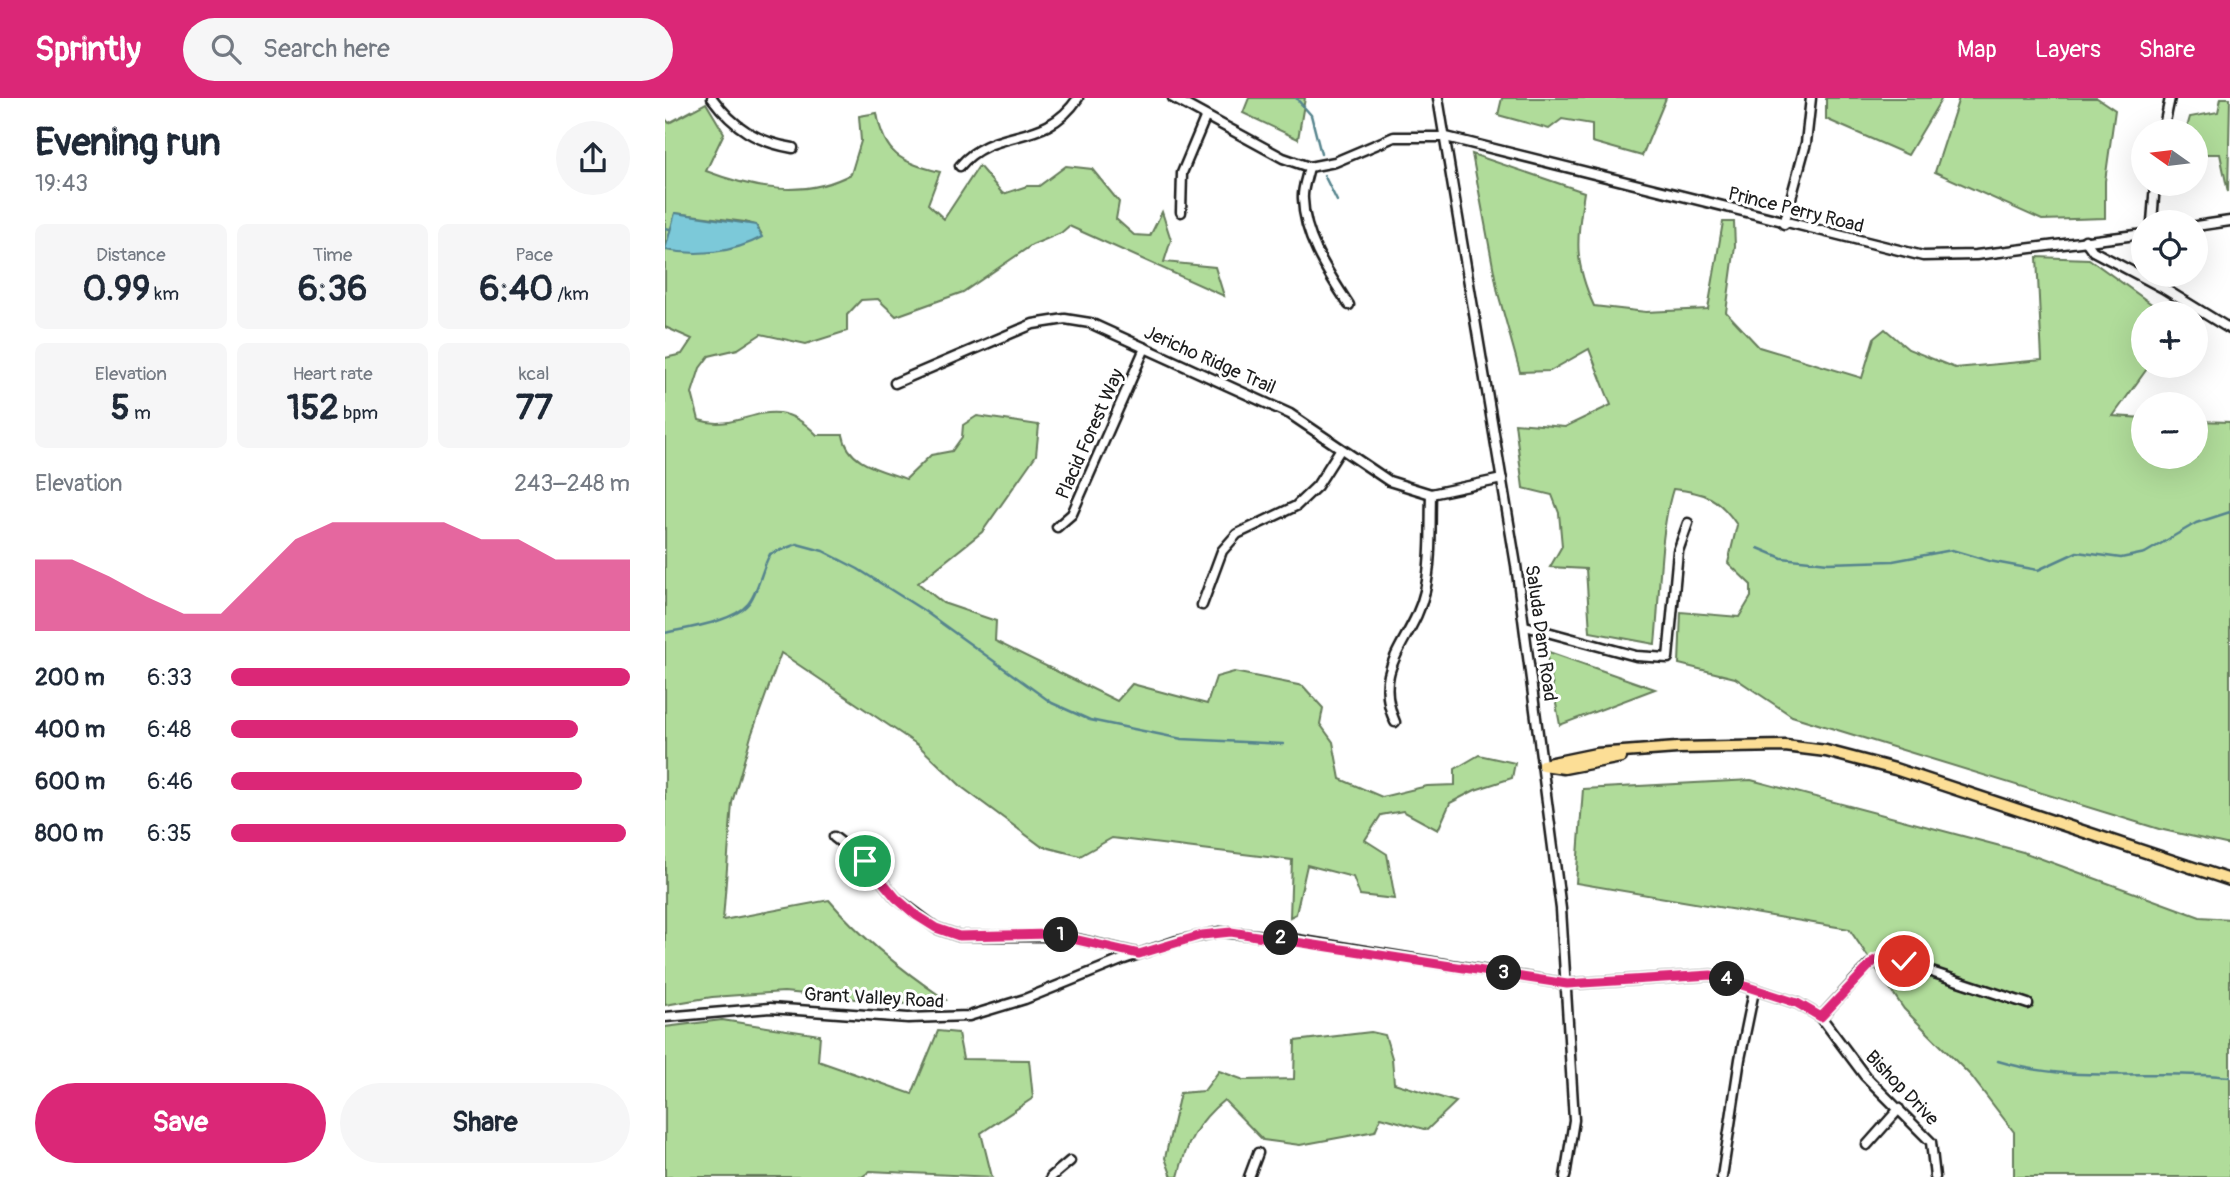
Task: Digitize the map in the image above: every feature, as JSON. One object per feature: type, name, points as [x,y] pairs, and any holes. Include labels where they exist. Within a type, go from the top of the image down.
[{"type":"main road","points":[[1543,765],[1564,768],[1638,752],[1739,746],[1785,746],[1826,751],[1895,769],[2230,880]]},
{"type":"street","points":[[712,98],[742,131],[761,141],[793,148]]},
{"type":"street","points":[[960,166],[974,150],[987,144],[1049,127],[1066,114],[1078,98]]},
{"type":"street","points":[[1173,98],[1205,118],[1283,158],[1309,167],[1302,197],[1305,219],[1323,261],[1349,305]]},
{"type":"street","name":"Saluda Dam Road","points":[[1437,98],[1446,137],[1502,479],[1543,765],[1567,984],[1574,1120],[1565,1177]]},
{"type":"street","points":[[1784,223],[1806,143],[1811,98]]},
{"type":"street","points":[[2165,119],[2169,98]]},
{"type":"street","points":[[1181,212],[1182,173],[1205,118]]},
{"type":"street","name":"Prince Perry Road","points":[[1309,167],[1335,162],[1394,137],[1446,137],[1784,223],[1932,256],[1976,255],[2131,235]]},
{"type":"street","points":[[2208,224],[2230,221]]},
{"type":"street","points":[[2085,240],[2093,251],[2163,288],[2230,329]]},
{"type":"street","name":"Jericho Ridge Trail","points":[[895,383],[1034,324],[1065,319],[1090,323],[1290,414],[1389,481],[1431,495]]},
{"type":"street","name":"Placid Forest Way","points":[[1056,527],[1072,514],[1145,348]]},
{"type":"street","points":[[1202,605],[1222,551],[1237,534],[1296,506],[1317,486],[1340,450]]},
{"type":"street","points":[[1395,722],[1385,700],[1390,668],[1424,595],[1429,567],[1431,495],[1502,479]]},
{"type":"street","points":[[1525,626],[1636,656],[1668,658],[1678,551],[1688,523]]},
{"type":"street","points":[[834,837],[865,861],[896,898],[936,928],[959,936],[1064,936],[1139,954]]},
{"type":"street","name":"Grant Valley Road","points":[[665,1017],[770,1008],[908,1018],[969,1016],[1025,999],[1139,954],[1202,935],[1231,932],[1567,984]]},
{"type":"street","points":[[1821,1017],[1869,965],[1886,957],[2028,1004]]},
{"type":"street","name":"Bishop Drive","points":[[1567,984],[1711,975],[1797,1003],[1821,1017],[1865,1076],[1931,1142],[1936,1164],[1935,1177]]},
{"type":"street","points":[[1722,1177],[1754,990]]},
{"type":"street","points":[[1867,1145],[1899,1109]]},
{"type":"street","points":[[1249,1177],[1258,1153]]},
{"type":"street","points":[[1051,1177],[1070,1161]]},
{"type":"green space","points":[[1249,98],[1305,98],[1298,139],[1243,113]]},
{"type":"green space","points":[[1502,98],[1666,98],[1642,156],[1592,142],[1592,124],[1562,119],[1549,129],[1498,115]]},
{"type":"green space","points":[[1826,98],[1942,98],[1908,155],[1826,119]]},
{"type":"green space","points":[[1959,98],[2097,98],[2115,110],[2105,181],[2105,218],[2042,220],[1935,172]]},
{"type":"green space","points":[[2221,98],[2230,98],[2228,192],[2220,154],[2209,154],[2209,119],[2189,119],[2218,112]]},
{"type":"green space","points":[[706,103],[724,133],[706,171],[742,183],[797,189],[816,187],[851,174],[861,141],[859,116],[877,113],[884,139],[897,154],[905,160],[940,172],[928,204],[944,219],[979,166],[1003,194],[1027,186],[1039,186],[1066,166],[1092,169],[1119,202],[1116,219],[1134,235],[1150,236],[1162,212],[1171,240],[1164,262],[1215,267],[1224,296],[1069,226],[1061,233],[1032,245],[963,292],[896,316],[878,299],[861,300],[847,315],[847,331],[806,344],[761,334],[738,349],[709,356],[700,368],[692,393],[699,420],[730,422],[757,415],[785,414],[800,421],[817,435],[843,435],[846,445],[859,460],[906,479],[931,455],[952,451],[962,437],[963,425],[977,416],[1039,425],[1036,455],[982,532],[918,583],[943,603],[996,621],[995,641],[1117,701],[1132,684],[1207,704],[1216,677],[1234,672],[1303,686],[1323,708],[1320,724],[1333,742],[1340,779],[1382,797],[1427,786],[1455,785],[1455,769],[1479,755],[1515,763],[1512,778],[1475,790],[1450,803],[1438,830],[1403,811],[1381,815],[1365,840],[1387,854],[1395,899],[1360,895],[1353,877],[1307,865],[1296,914],[1290,917],[1292,860],[1112,838],[1080,856],[1041,846],[963,788],[918,745],[781,653],[751,736],[732,803],[723,920],[829,900],[884,954],[946,1000],[927,1006],[784,992],[712,997],[665,1005],[665,358],[682,354],[692,339],[665,327],[665,118],[669,123]],"holes":[[[675,213],[756,225],[761,233],[666,250]]]},
{"type":"green space","points":[[1472,154],[1584,192],[1580,224],[1580,262],[1594,306],[1646,312],[1708,309],[1723,222],[1734,222],[1735,246],[1726,312],[1759,347],[1862,378],[1874,338],[1885,329],[1908,349],[1955,368],[2042,360],[2037,257],[2089,259],[2147,301],[2131,301],[2131,378],[2140,378],[2113,416],[2131,417],[2131,469],[2208,469],[2208,421],[2230,422],[2230,845],[2159,829],[1792,716],[1735,678],[1679,664],[1681,612],[1739,617],[1751,597],[1751,585],[1728,563],[1737,525],[1724,508],[1710,498],[1694,492],[1673,489],[1668,507],[1662,545],[1655,644],[1590,632],[1586,569],[1550,567],[1562,546],[1559,513],[1552,495],[1523,488],[1515,423],[1565,427],[1611,405],[1589,349],[1550,371],[1520,372],[1498,293]]},
{"type":"green space","points":[[1546,651],[1655,689],[1560,725]]},
{"type":"green space","points":[[1751,780],[2023,852],[2200,917],[2230,919],[2230,1177],[2014,1177],[2014,1132],[1971,1076],[1904,1009],[1849,929],[1576,883],[1583,789]]},
{"type":"green space","points":[[722,1020],[820,1035],[818,1061],[912,1094],[938,1031],[958,1033],[963,1059],[1029,1060],[1033,1098],[981,1133],[992,1177],[870,1171],[862,1177],[665,1177],[665,1027]]},
{"type":"green space","points":[[1371,1032],[1385,1035],[1392,1058],[1394,1083],[1456,1102],[1427,1130],[1381,1117],[1375,1131],[1300,1145],[1263,1140],[1224,1100],[1200,1125],[1189,1144],[1178,1177],[1172,1177],[1165,1158],[1180,1093],[1204,1091],[1219,1071],[1244,1080],[1294,1079],[1295,1041]]},
{"type":"water","points":[[675,213],[756,225],[762,237],[739,247],[715,252],[665,250]]},
{"type":"waterway","points":[[1296,98],[1311,115],[1321,154]]},
{"type":"waterway","points":[[1324,175],[1337,201]]},
{"type":"waterway","points":[[665,228],[670,229]]},
{"type":"waterway","points":[[1758,548],[1782,558],[1828,563],[1893,561],[1952,550],[1989,561],[2038,570],[2077,552],[2121,558],[2145,553],[2196,523],[2230,512]]},
{"type":"waterway","points":[[665,633],[709,623],[741,610],[755,594],[770,554],[797,544],[823,551],[858,569],[923,610],[1052,703],[1090,720],[1182,739],[1283,744]]},
{"type":"waterway","points":[[1998,1061],[2056,1072],[2230,1077]]},
{"type":"route","points":[[865,861],[896,898],[917,916],[936,928],[959,936],[1064,936],[1139,954],[1202,935],[1231,932],[1279,937],[1567,984],[1609,979],[1711,975],[1797,1003],[1821,1017],[1875,960],[1886,957],[1904,961]]}]
